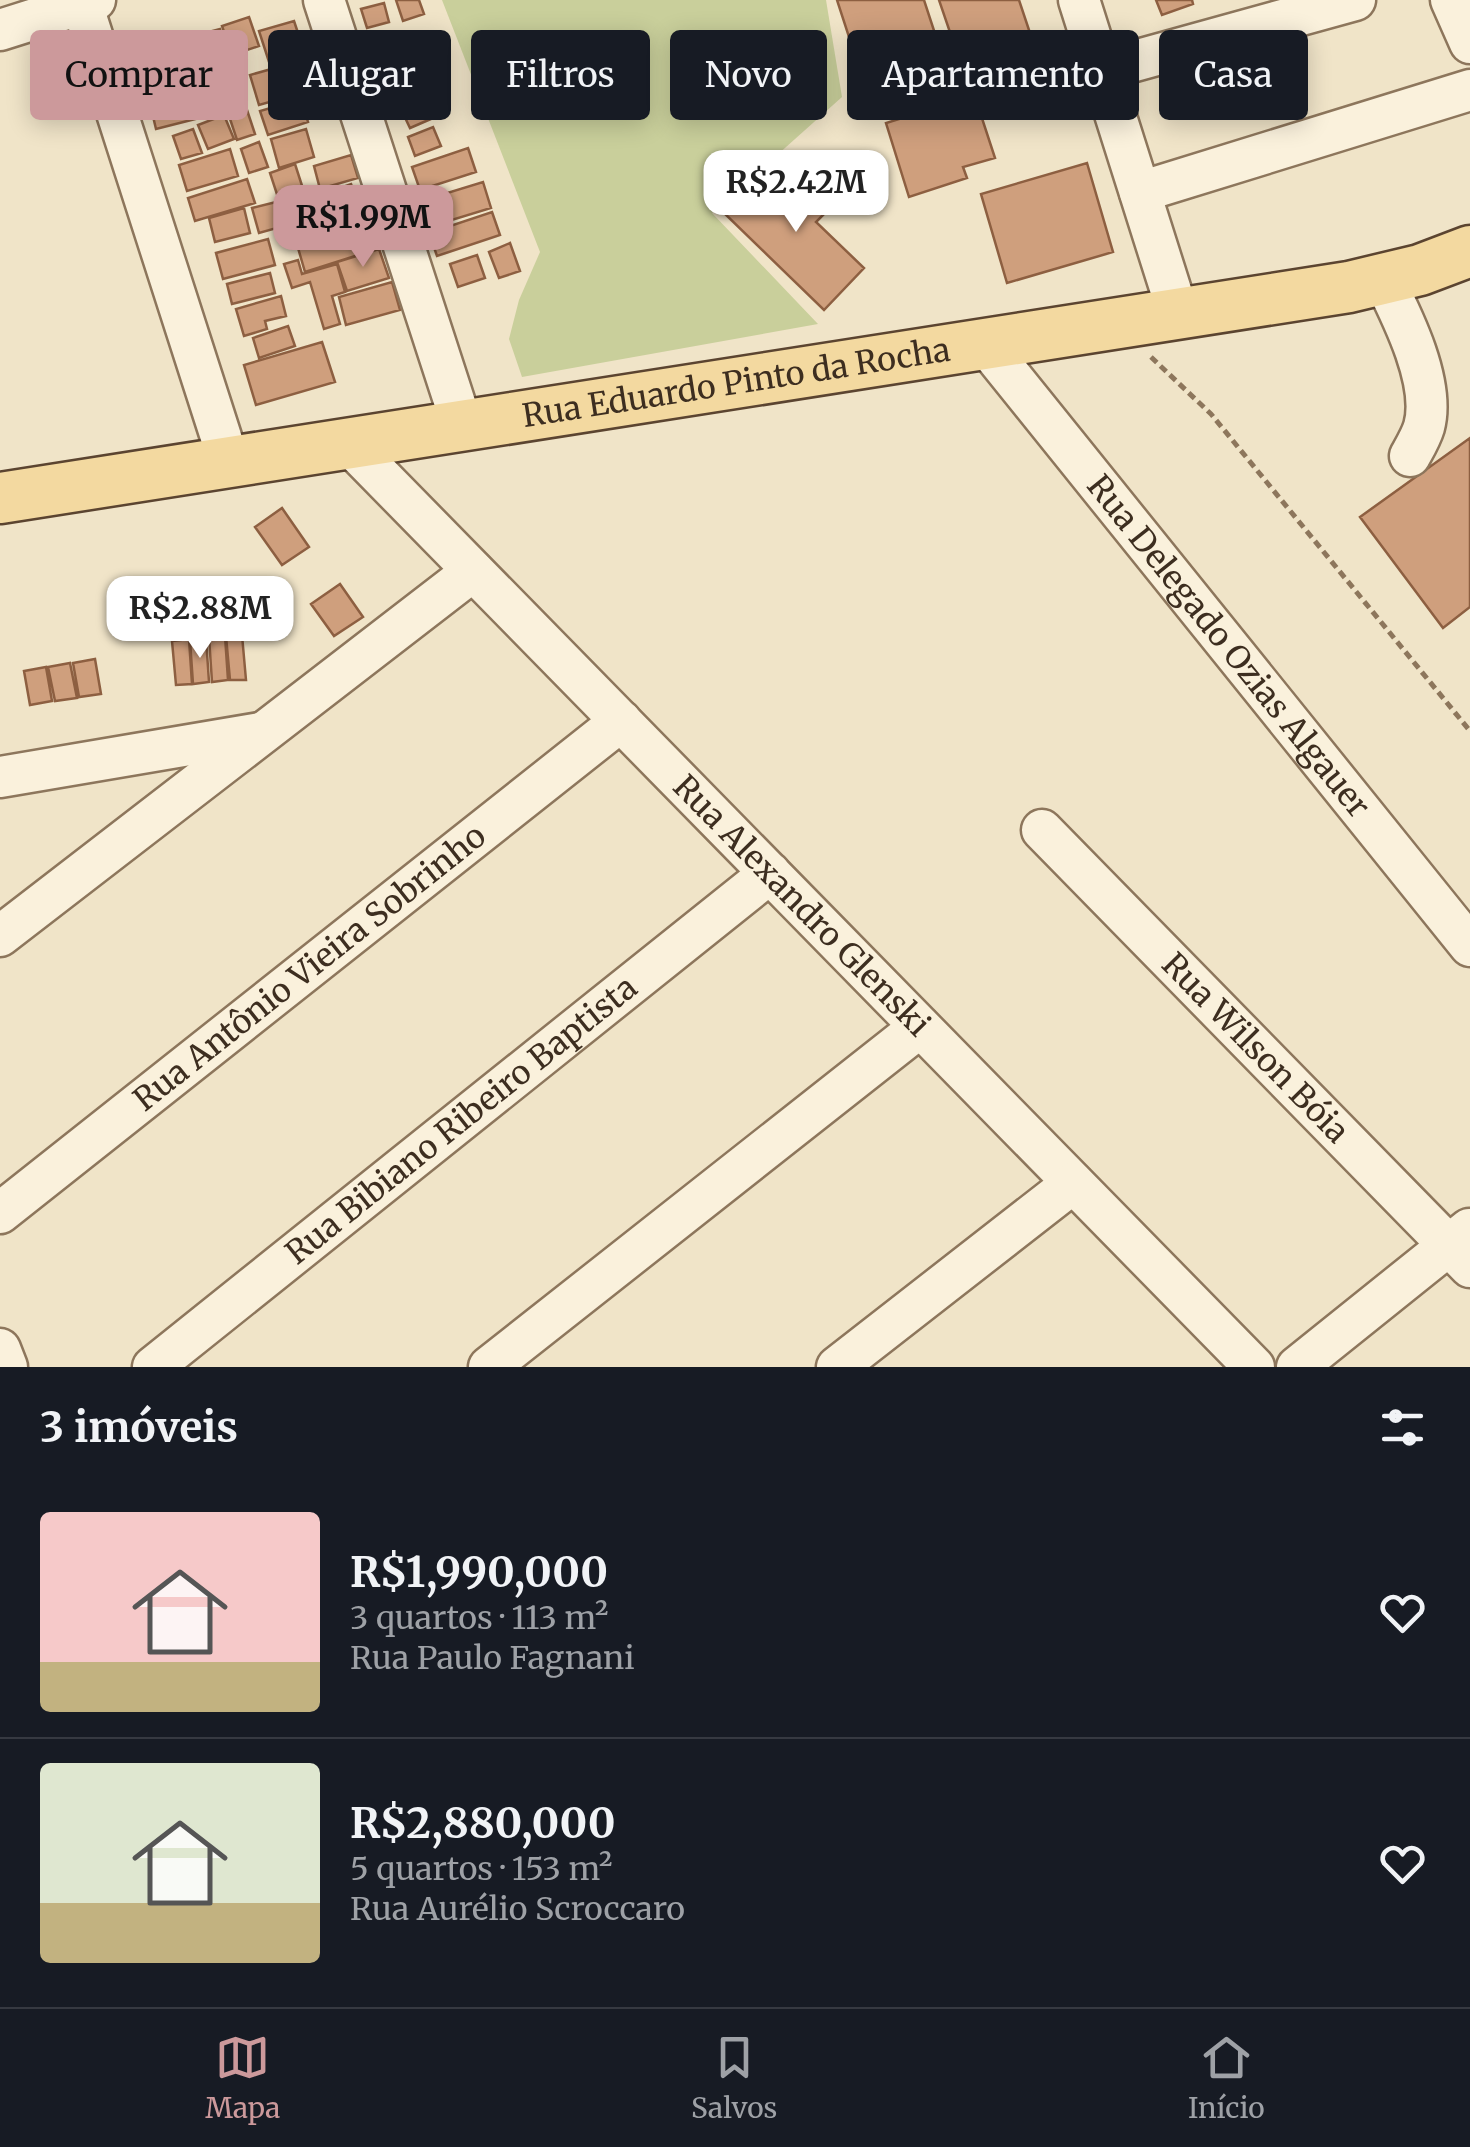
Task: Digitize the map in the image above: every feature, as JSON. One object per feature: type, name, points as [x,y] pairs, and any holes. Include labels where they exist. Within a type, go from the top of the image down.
[{"type":"main road","name":"Rua Eduardo Pinto da Rocha","points":[[0,498],[1384,280],[1470,251]]},
{"type":"street","points":[[324,0],[462,426]]},
{"type":"street","points":[[1080,0],[1089,30]]},
{"type":"street","points":[[1139,60],[1355,0]]},
{"type":"street","points":[[1450,0],[1470,42]]},
{"type":"street","points":[[0,30],[88,2],[229,462]]},
{"type":"street","points":[[1140,192],[1470,90]]},
{"type":"street","points":[[1118,120],[1178,313]]},
{"type":"street","points":[[1384,280],[1398,308],[1427,393],[1424,427],[1410,456]]},
{"type":"street","name":"Rua Delegado Ozias Algauer","points":[[985,344],[1470,946]]},
{"type":"street","name":"Rua Alexandro Glenski","points":[[348,443],[1254,1367]]},
{"type":"street","points":[[0,936],[473,571]]},
{"type":"street","name":"Rua Antônio Vieira Sobrinho","points":[[0,1213],[621,721]]},
{"type":"street","points":[[0,777],[264,732]]},
{"type":"street","name":"Rua Wilson Bóia","points":[[1042,830],[1463,1247]]},
{"type":"street","name":"Rua Bibiano Ribeiro Baptista","points":[[153,1367],[770,873]]},
{"type":"street","points":[[488,1367],[920,1027]]},
{"type":"street","points":[[837,1367],[1073,1183]]},
{"type":"street","points":[[1297,1367],[1463,1247]]},
{"type":"street","points":[[0,1349],[7,1367]]},
{"type":"path","points":[[1115,323],[1211,414],[1470,731]]},
{"type":"green space","points":[[442,0],[826,0],[842,97],[827,110],[827,30],[670,30],[670,120],[816,120],[712,213],[818,324],[522,377],[509,339],[519,300],[540,252],[489,120],[650,120],[650,30],[471,30],[471,75]]},
{"type":"building","points":[[396,0],[419,0],[424,14],[403,21]]},
{"type":"building","points":[[837,0],[924,0],[934,30],[847,30]]},
{"type":"building","points":[[939,0],[1019,0],[1029,30],[949,30]]},
{"type":"building","points":[[1156,0],[1192,0],[1193,4],[1162,15]]},
{"type":"building","points":[[384,3],[389,22],[367,28],[361,9]]},
{"type":"building","points":[[249,17],[259,46],[248,50],[248,30],[223,30],[222,26]]},
{"type":"building","points":[[294,21],[297,30],[268,30],[268,59],[259,31]]},
{"type":"building","points":[[268,70],[268,102],[259,105],[250,75]]},
{"type":"building","points":[[268,109],[268,120],[308,122],[268,135],[260,111]]},
{"type":"building","points":[[248,113],[255,134],[237,140],[230,120],[248,120]]},
{"type":"building","points":[[154,120],[191,120],[156,129]]},
{"type":"building","points":[[226,120],[234,139],[208,149],[198,125]]},
{"type":"building","points":[[406,120],[428,120],[410,128]]},
{"type":"building","points":[[983,120],[995,158],[963,167],[967,178],[909,197],[886,123]]},
{"type":"building","points":[[433,127],[441,146],[415,156],[408,137]]},
{"type":"building","points":[[193,129],[202,153],[181,159],[173,136]]},
{"type":"building","points":[[306,129],[314,157],[279,168],[271,139]]},
{"type":"building","points":[[259,142],[268,167],[249,173],[241,149]]},
{"type":"building","points":[[468,148],[476,172],[420,190],[412,167]]},
{"type":"building","points":[[230,149],[238,176],[187,191],[179,165]]},
{"type":"building","points":[[351,155],[358,178],[320,189],[314,166]]},
{"type":"building","points":[[1087,163],[1113,252],[1007,283],[981,194]]},
{"type":"building","points":[[295,164],[315,226],[290,234],[270,173]]},
{"type":"building","points":[[801,169],[835,203],[816,222],[864,268],[824,310],[724,213],[764,172],[782,189]]},
{"type":"building","points":[[247,179],[255,203],[195,221],[188,198]]},
{"type":"building","points":[[483,182],[491,208],[442,223],[434,197]]},
{"type":"building","points":[[351,184],[362,217],[331,227],[320,195]]},
{"type":"building","points":[[276,202],[284,226],[259,233],[252,208]]},
{"type":"building","points":[[244,208],[250,233],[215,242],[209,218]]},
{"type":"building","points":[[492,212],[500,235],[437,256],[429,233]]},
{"type":"building","points":[[370,218],[380,248],[305,272],[296,241]]},
{"type":"building","points":[[268,239],[275,265],[223,279],[216,253]]},
{"type":"building","points":[[510,243],[520,271],[499,278],[489,252]]},
{"type":"building","points":[[379,249],[389,278],[347,291],[337,262]]},
{"type":"building","points":[[477,255],[485,278],[458,287],[450,264]]},
{"type":"building","points":[[298,260],[302,274],[337,264],[345,292],[332,296],[340,324],[324,329],[310,282],[292,288],[284,264]]},
{"type":"building","points":[[270,273],[275,293],[232,304],[227,284]]},
{"type":"building","points":[[392,282],[400,310],[346,325],[339,297]]},
{"type":"building","points":[[281,296],[286,316],[265,321],[267,329],[244,336],[236,309]]},
{"type":"building","points":[[288,326],[295,346],[259,358],[253,338]]},
{"type":"building","points":[[322,342],[335,382],[256,405],[244,365]]},
{"type":"building","points":[[1470,438],[1470,607],[1443,628],[1360,517]]},
{"type":"building","points":[[282,508],[309,547],[282,565],[255,527]]},
{"type":"building","points":[[340,584],[363,617],[334,636],[311,604]]},
{"type":"building","points":[[242,635],[246,680],[230,680],[226,636]]},
{"type":"building","points":[[225,636],[228,680],[212,682],[209,637]]},
{"type":"building","points":[[206,638],[209,682],[193,684],[190,640]]},
{"type":"building","points":[[189,639],[192,684],[176,685],[172,641]]},
{"type":"building","points":[[95,659],[101,694],[79,697],[73,663]]},
{"type":"building","points":[[70,663],[77,698],[55,701],[48,667]]},
{"type":"building","points":[[46,667],[52,701],[30,705],[24,671]]}]
